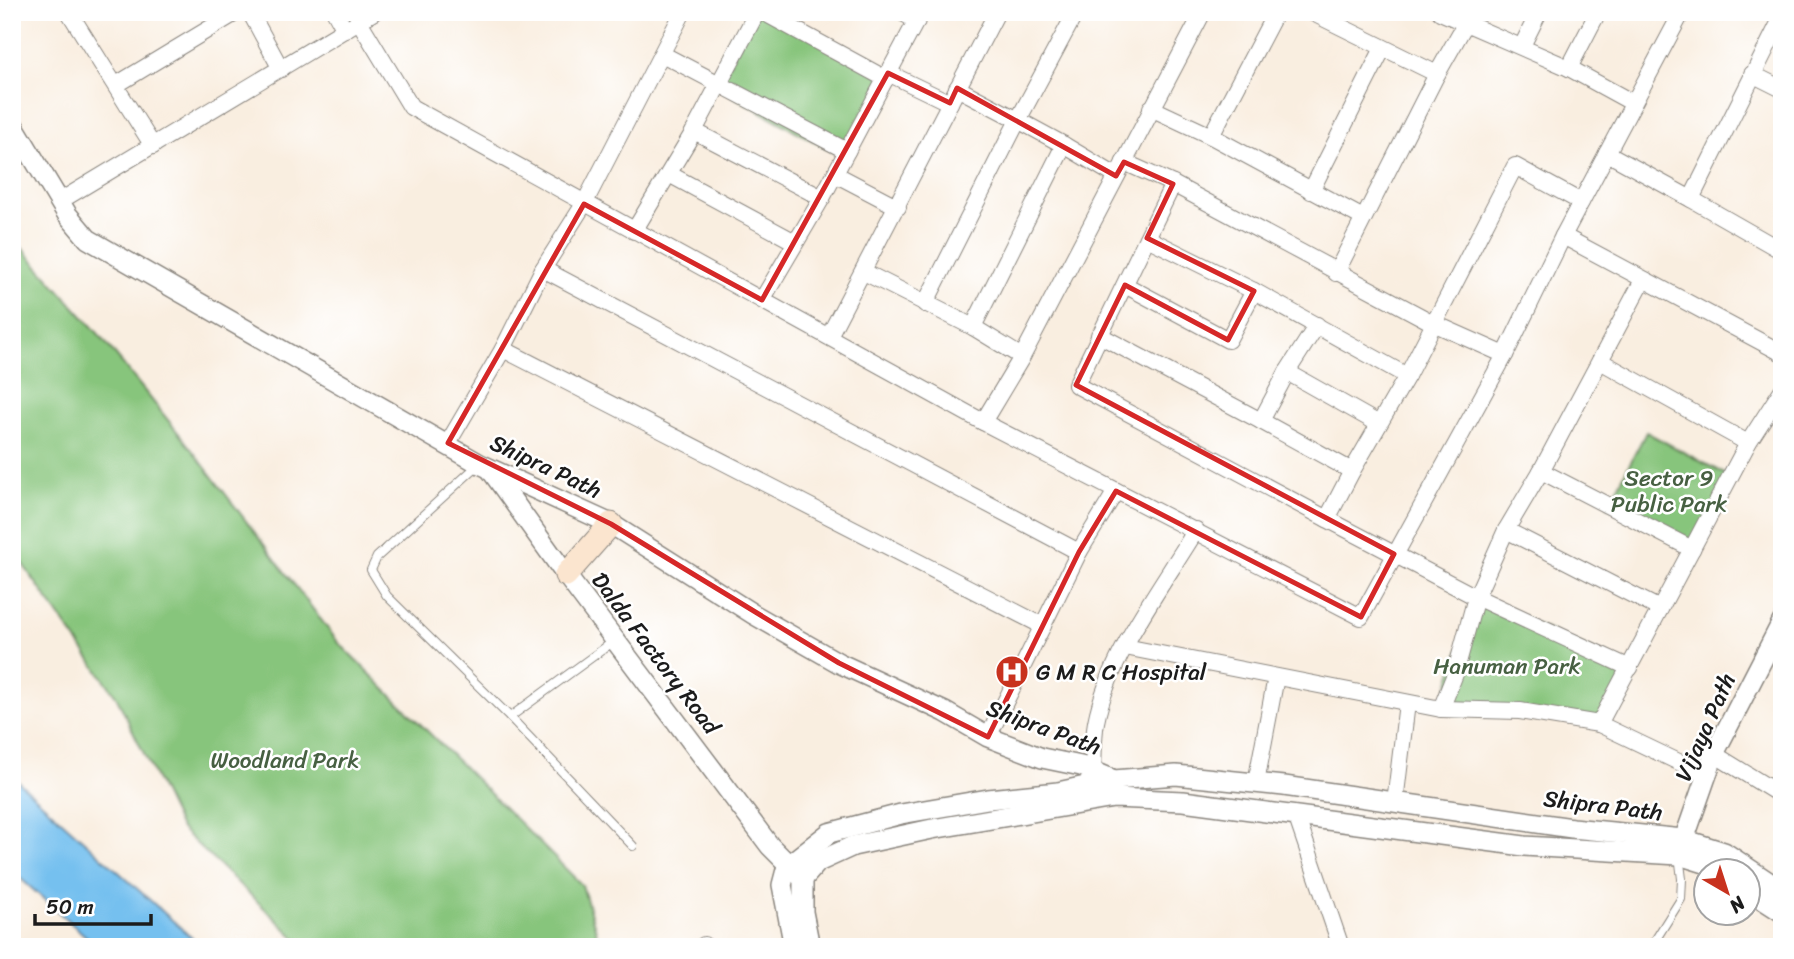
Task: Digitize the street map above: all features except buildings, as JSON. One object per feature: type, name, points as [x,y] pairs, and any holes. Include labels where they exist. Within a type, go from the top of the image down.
[{"type":"main road","points":[[566,575],[611,524]]},
{"type":"street","points":[[69,12],[153,146]]},
{"type":"street","points":[[116,85],[237,12]]},
{"type":"street","points":[[250,12],[281,69]]},
{"type":"street","points":[[335,12],[352,26],[411,107],[983,422],[1361,617],[1506,355],[1563,236],[1682,12]]},
{"type":"street","points":[[60,201],[374,12]]},
{"type":"street","points":[[448,443],[503,349],[543,269],[584,204],[683,12]]},
{"type":"street","points":[[634,231],[670,174],[757,12]]},
{"type":"street","points":[[763,12],[887,76],[954,96],[1018,120],[1064,145],[1120,169],[1173,184],[1433,323],[1506,355]]},
{"type":"street","points":[[762,300],[822,198],[919,16],[901,12]]},
{"type":"street","points":[[829,336],[997,12]]},
{"type":"street","points":[[925,304],[1076,12]]},
{"type":"street","points":[[983,422],[1021,357],[1203,12]]},
{"type":"street","points":[[1211,136],[1276,12]]},
{"type":"street","points":[[1311,12],[1437,74]]},
{"type":"street","points":[[1440,12],[1469,18],[1633,103]]},
{"type":"street","points":[[1522,46],[1539,12]]},
{"type":"street","points":[[1569,68],[1598,12]]},
{"type":"street","points":[[1691,199],[1782,17]]},
{"type":"street","points":[[1336,273],[1437,74],[1469,18]]},
{"type":"street","points":[[1311,191],[1383,48]]},
{"type":"street","points":[[662,54],[720,82],[847,151]]},
{"type":"street","points":[[1752,74],[1782,89]]},
{"type":"street","points":[[1151,108],[1211,136],[1363,218]]},
{"type":"street","name":"Shipra Path","points":[[12,123],[67,214],[88,239],[485,466],[611,524],[753,614],[839,663],[945,712],[988,737],[1042,758],[1093,771],[1114,780],[1176,775],[1256,783],[1724,852],[1782,891]]},
{"type":"street","points":[[694,131],[822,198]]},
{"type":"street","points":[[972,327],[1064,145]]},
{"type":"street","points":[[1607,153],[1782,251]]},
{"type":"street","points":[[1327,519],[1407,376],[1515,166],[1581,202]]},
{"type":"street","points":[[670,174],[795,242]]},
{"type":"street","points":[[835,174],[898,207]]},
{"type":"street","points":[[1173,184],[1076,385],[1476,597],[1630,668]]},
{"type":"street","points":[[1563,236],[1782,353]]},
{"type":"street","points":[[1147,238],[1254,291],[1407,376]]},
{"type":"street","points":[[543,269],[1079,552]]},
{"type":"street","points":[[864,272],[972,327],[1021,357]]},
{"type":"street","points":[[1441,709],[1455,674],[1476,597],[1506,530],[1541,471],[1643,280]]},
{"type":"street","points":[[1125,285],[1228,340],[1254,291]]},
{"type":"street","points":[[1261,421],[1287,372],[1317,325]]},
{"type":"street","points":[[1099,335],[1352,471]]},
{"type":"street","points":[[503,349],[1043,626]]},
{"type":"street","points":[[1600,360],[1748,443]]},
{"type":"street","points":[[1287,372],[1379,424]]},
{"type":"street","points":[[1599,724],[1748,443],[1782,390]]},
{"type":"street","name":"Dalda Factory Road","points":[[485,466],[770,846],[803,879]]},
{"type":"street","points":[[1541,471],[1692,550]]},
{"type":"street","points":[[988,737],[1079,552],[1116,491]]},
{"type":"street","points":[[1093,771],[1096,723],[1106,686],[1125,647],[1196,530]]},
{"type":"street","points":[[1506,530],[1660,609]]},
{"type":"street","name":"Vijaya Path","points":[[1681,847],[1714,754],[1782,622]]},
{"type":"street","points":[[1125,647],[1441,709],[1520,711],[1599,724],[1708,776]]},
{"type":"street","points":[[1256,783],[1276,677]]},
{"type":"street","points":[[1395,802],[1407,703]]},
{"type":"street","points":[[1714,754],[1782,796]]},
{"type":"street","points":[[794,947],[782,885],[788,866],[829,833],[901,814],[988,799],[1058,792],[1114,780]]},
{"type":"street","name":"Shipra Path","points":[[1114,780],[1128,798],[1183,801],[1524,846],[1681,847],[1699,858]]},
{"type":"street","points":[[810,947],[803,912],[803,879],[818,862],[853,846],[1051,807],[1128,798]]},
{"type":"street","points":[[1297,818],[1341,947]]},
{"type":"street","points":[[1762,899],[1782,912]]},
{"type":"lane","points":[[485,466],[377,557],[371,570],[387,596],[510,717],[633,846]]},
{"type":"lane","points":[[510,717],[617,639]]},
{"type":"lane","points":[[1651,947],[1681,899],[1681,847]]},
{"type":"highlighted area","points":[[888,73],[950,103],[957,88],[1116,176],[1124,162],[1173,184],[1147,238],[1254,291],[1228,340],[1125,285],[1076,385],[1394,554],[1361,617],[1116,491],[1079,552],[988,737],[839,663],[611,524],[448,443],[584,204],[762,300]]},
{"type":"green space","points":[[756,12],[773,12],[890,70],[844,158],[717,87]]},
{"type":"green space","name":"Woodland Park","points":[[12,237],[97,332],[189,446],[338,642],[582,885],[601,947],[305,947],[180,828],[116,696],[12,549]]},
{"type":"green space","name":"Sector 9 Public Park","points":[[1646,432],[1730,477],[1692,549],[1608,506]]},
{"type":"green space","name":"Hanuman Park","points":[[1476,597],[1630,668],[1599,724],[1441,709]]},
{"type":"water","points":[[12,776],[202,947],[98,947],[12,871]]},
{"type":"place","name":"G M R C Hospital","points":[[1012,672]]}]
